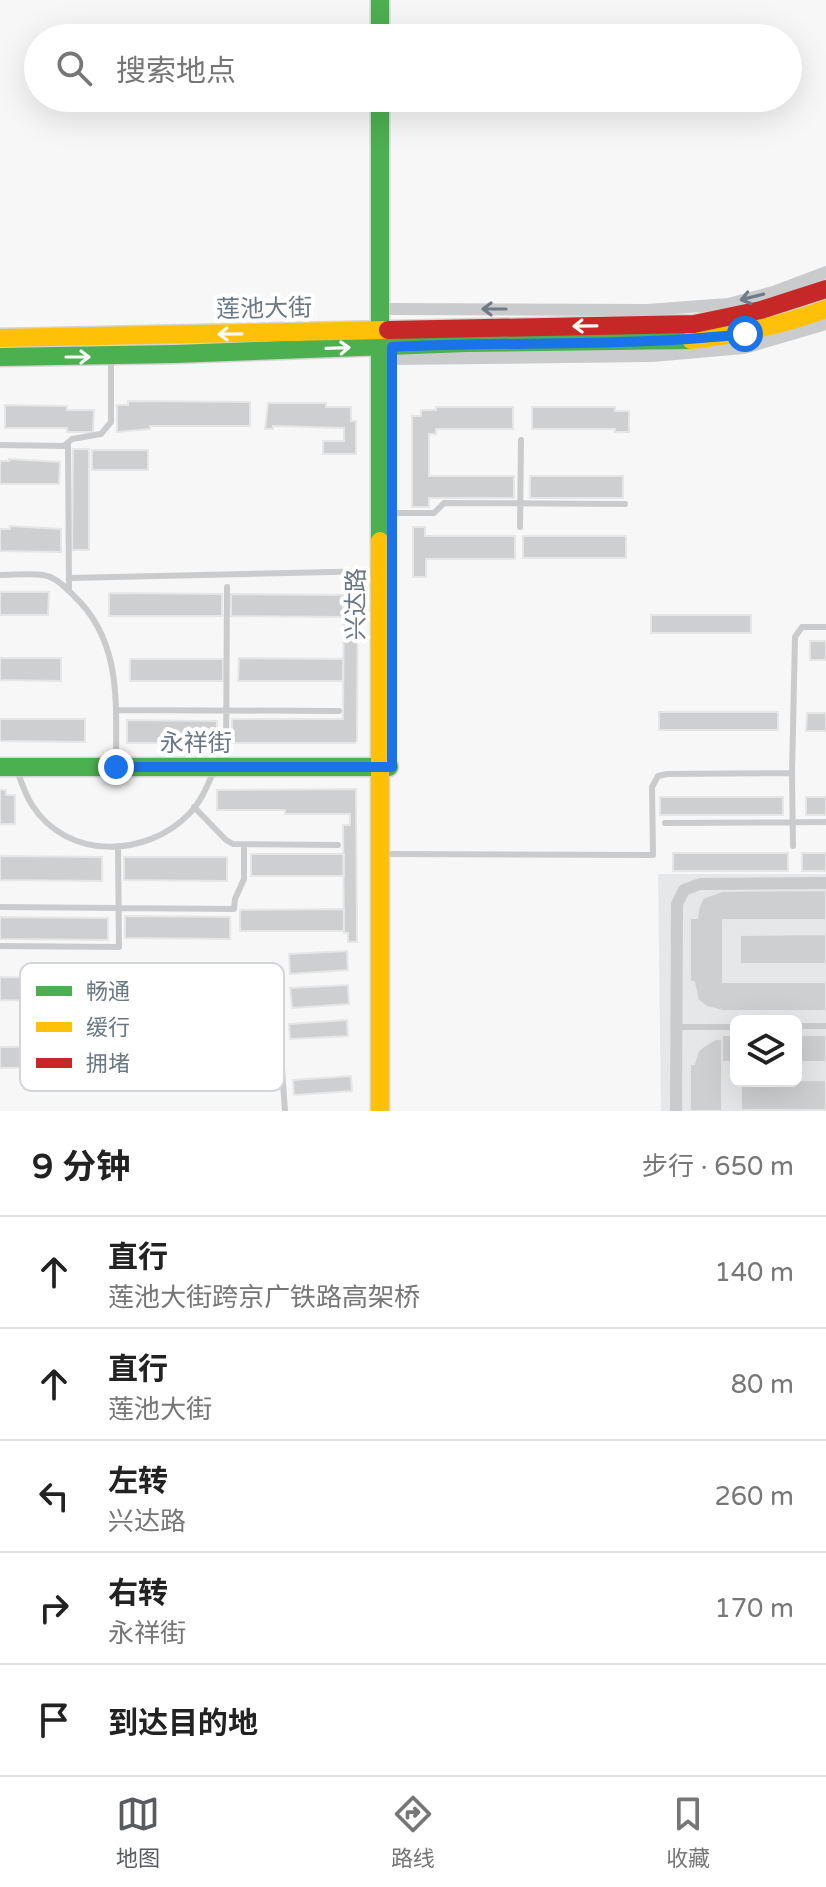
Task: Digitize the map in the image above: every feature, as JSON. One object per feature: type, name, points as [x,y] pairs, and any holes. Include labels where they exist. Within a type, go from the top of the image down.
[{"type":"main road","points":[[380,0],[380,24]]},
{"type":"main road","points":[[392,0],[392,24]]},
{"type":"main road","name":"兴达路","points":[[380,112],[392,513],[380,1111]]},
{"type":"main road","name":"兴达路","points":[[392,112],[392,309],[387,343],[380,571],[392,854],[392,1111]]},
{"type":"main road","points":[[526,335],[694,324],[745,316],[786,305],[826,289]]},
{"type":"main road","points":[[526,335],[675,342],[745,334],[806,318],[826,309]]},
{"type":"main road","name":"莲池大街","points":[[0,357],[111,357],[526,335]]},
{"type":"main road","name":"莲池大街","points":[[0,338],[387,343]]},
{"type":"main road","name":"永祥街","points":[[8,767],[386,767]]},
{"type":"street","points":[[392,309],[647,310],[728,304],[773,292],[826,272]]},
{"type":"street","points":[[387,343],[652,356],[744,348],[826,324]]},
{"type":"street","points":[[676,1111],[677,904],[684,890],[700,884],[826,883]]},
{"type":"lane","points":[[0,445],[64,446],[72,439],[101,434],[111,422],[111,357]]},
{"type":"lane","points":[[520,527],[521,440]]},
{"type":"lane","points":[[68,443],[69,591]]},
{"type":"lane","points":[[392,513],[434,513],[444,503],[625,504]]},
{"type":"lane","points":[[69,578],[380,571]]},
{"type":"lane","points":[[0,575],[42,575],[59,582],[96,620],[115,683],[116,767]]},
{"type":"lane","points":[[8,767],[31,804],[58,832],[75,841],[118,847],[153,840],[168,831],[194,807],[221,767],[226,711],[227,587]]},
{"type":"lane","points":[[793,846],[795,637],[802,627],[826,627]]},
{"type":"lane","points":[[116,710],[339,711]]},
{"type":"lane","points":[[392,854],[653,855],[652,787],[658,776],[792,773]]},
{"type":"lane","points":[[194,807],[226,840],[244,845],[338,845]]},
{"type":"lane","points":[[665,823],[826,822]]},
{"type":"lane","points":[[0,907],[234,909],[244,879],[244,845]]},
{"type":"lane","points":[[0,946],[119,947],[118,847]]},
{"type":"lane","points":[[802,1026],[826,1026]]},
{"type":"lane","points":[[676,1027],[730,1027]]},
{"type":"lane","points":[[284,1091],[285,1111]]},
{"type":"shaded area","points":[[658,874],[826,874],[826,1111],[661,1111]]},
{"type":"building","points":[[128,401],[250,402],[250,426],[150,426],[150,429],[117,432],[117,405],[128,405]]},
{"type":"building","points":[[268,403],[326,403],[326,407],[351,407],[351,421],[356,421],[356,454],[323,454],[323,441],[344,441],[344,428],[273,426],[273,429],[265,429]]},
{"type":"building","points":[[5,405],[67,406],[67,410],[94,410],[93,432],[67,432],[67,428],[5,428]]},
{"type":"building","points":[[436,407],[513,407],[513,429],[436,429],[436,434],[429,434],[429,476],[514,476],[514,498],[429,498],[429,507],[412,507],[412,416],[421,416],[421,410],[436,410]]},
{"type":"building","points":[[532,407],[615,407],[615,411],[629,411],[629,432],[615,432],[615,429],[532,429]]},
{"type":"building","points":[[73,449],[89,449],[89,550],[72,550]]},
{"type":"building","points":[[92,450],[148,450],[148,470],[92,470]]},
{"type":"building","points":[[0,461],[60,462],[59,484],[0,484]]},
{"type":"building","points":[[530,476],[623,476],[623,498],[530,498]]},
{"type":"building","points":[[10,526],[61,529],[61,552],[0,551],[0,529],[10,529]]},
{"type":"building","points":[[413,527],[425,527],[425,536],[515,536],[515,559],[426,559],[426,577],[413,577]]},
{"type":"building","points":[[523,536],[626,536],[626,558],[523,558]]},
{"type":"building","points":[[344,577],[358,577],[357,741],[232,743],[232,719],[343,719]]},
{"type":"building","points":[[0,592],[49,592],[48,615],[0,615]]},
{"type":"building","points":[[109,593],[222,594],[222,616],[109,616]]},
{"type":"building","points":[[231,594],[343,595],[343,617],[231,616]]},
{"type":"building","points":[[651,615],[751,615],[751,633],[651,633]]},
{"type":"building","points":[[810,641],[826,641],[826,660],[810,660]]},
{"type":"building","points":[[0,658],[61,658],[61,681],[0,680]]},
{"type":"building","points":[[239,658],[343,659],[343,681],[238,681]]},
{"type":"building","points":[[130,659],[223,659],[223,681],[130,681]]},
{"type":"building","points":[[659,712],[778,712],[778,730],[659,730]]},
{"type":"building","points":[[807,713],[826,713],[826,731],[806,731]]},
{"type":"building","points":[[0,719],[85,719],[85,742],[0,741]]},
{"type":"building","points":[[127,720],[217,721],[217,743],[127,743]]},
{"type":"building","points":[[356,789],[357,942],[348,942],[348,933],[344,933],[343,825],[350,825],[350,814],[217,810],[217,790]]},
{"type":"building","points":[[0,790],[6,790],[6,795],[15,795],[15,824],[0,824]]},
{"type":"building","points":[[660,797],[783,797],[783,815],[660,815]]},
{"type":"building","points":[[806,797],[826,797],[826,815],[806,815]]},
{"type":"building","points":[[673,853],[788,853],[788,871],[673,871]]},
{"type":"building","points":[[802,853],[826,853],[826,871],[802,871]]},
{"type":"building","points":[[251,854],[344,854],[344,876],[251,876]]},
{"type":"building","points":[[0,856],[102,857],[102,881],[0,880]]},
{"type":"building","points":[[124,857],[227,857],[227,881],[124,880]]},
{"type":"building","points":[[826,890],[826,920],[723,920],[723,982],[826,982],[826,1011],[723,1011],[707,1007],[698,1000],[694,982],[690,982],[690,918],[697,918],[703,898],[722,891]]},
{"type":"building","points":[[344,909],[344,931],[240,931],[240,910]]},
{"type":"building","points":[[125,916],[230,917],[230,939],[125,938]]},
{"type":"building","points":[[0,917],[108,918],[108,940],[0,939]]},
{"type":"building","points":[[826,934],[826,964],[740,964],[740,935]]},
{"type":"building","points":[[347,951],[348,970],[290,974],[289,954]]},
{"type":"building","points":[[0,977],[20,977],[20,1000],[0,1000]]},
{"type":"building","points":[[348,985],[349,1004],[292,1008],[290,988]]},
{"type":"building","points":[[347,1020],[348,1036],[290,1039],[289,1024]]},
{"type":"building","points":[[722,1035],[730,1035],[730,1062],[722,1062]]},
{"type":"building","points":[[802,1035],[826,1035],[826,1062],[802,1062]]},
{"type":"building","points":[[716,1039],[722,1039],[722,1111],[690,1111],[690,1064],[694,1064],[698,1051]]},
{"type":"building","points":[[0,1047],[20,1047],[20,1068],[0,1068]]},
{"type":"building","points":[[351,1076],[352,1091],[294,1095],[293,1080]]},
{"type":"building","points":[[802,1080],[826,1080],[826,1110],[741,1110],[741,1087],[802,1087]]},
{"type":"traffic: fast","points":[[380,0],[380,24]]},
{"type":"traffic: fast","points":[[380,112],[380,541]]},
{"type":"traffic: fast","points":[[0,357],[467,343],[691,340]]},
{"type":"traffic: fast","points":[[0,767],[389,767]]},
{"type":"traffic: slow","points":[[691,340],[760,329],[826,309]]},
{"type":"traffic: slow","points":[[0,338],[388,330]]},
{"type":"traffic: slow","points":[[380,541],[380,1111]]},
{"type":"traffic: jam","points":[[388,330],[694,324],[761,310],[826,289]]},
{"type":"route","points":[[116,767],[392,767],[392,347],[469,343],[675,342],[745,334]]}]
